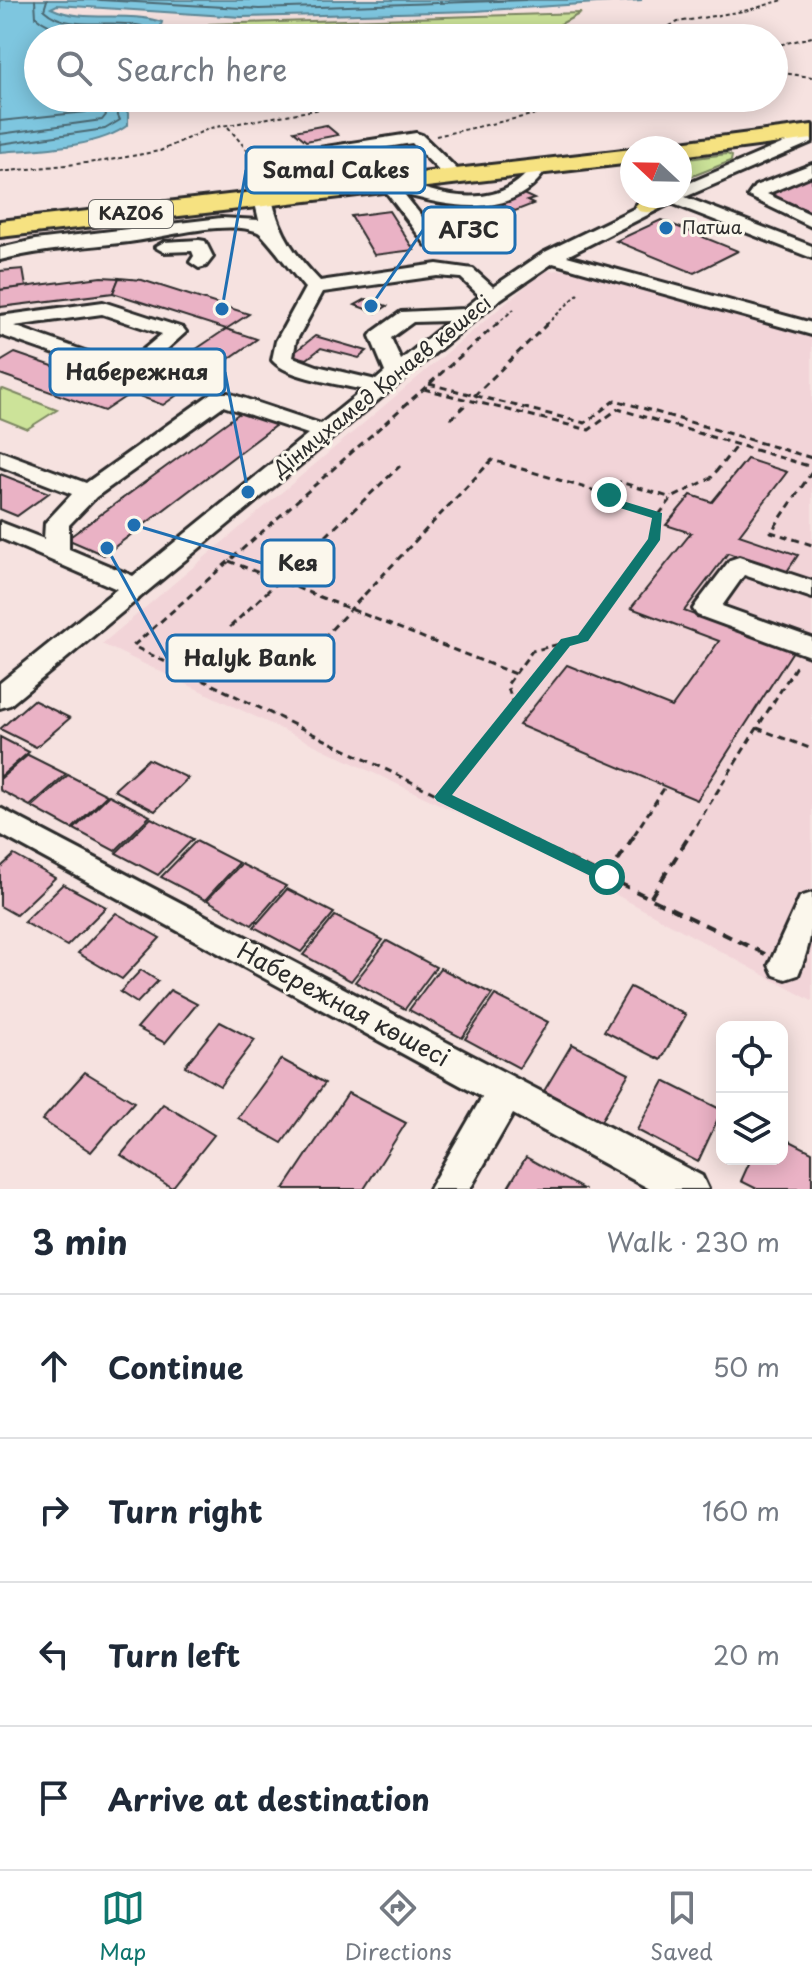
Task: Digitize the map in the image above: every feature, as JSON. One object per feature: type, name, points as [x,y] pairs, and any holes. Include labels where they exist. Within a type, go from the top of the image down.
[{"type":"highway","points":[[692,148],[812,134]]},
{"type":"highway","name":"KАZ06","points":[[0,229],[620,158]]},
{"type":"highway","points":[[580,163],[620,163]]},
{"type":"street","name":"Дінмұхамед Қонаев көшесі","points":[[692,187],[812,134]]},
{"type":"street","points":[[300,156],[416,138],[455,177]]},
{"type":"street","points":[[392,184],[447,199],[493,200],[529,185],[540,167]]},
{"type":"street","points":[[812,169],[761,190],[757,196],[812,222]]},
{"type":"street","points":[[392,184],[432,241]]},
{"type":"street","points":[[263,199],[269,231],[284,254],[315,287]]},
{"type":"street","name":"Дінмұхамед Қонаев көшесі","points":[[0,698],[492,296],[550,257],[646,208]]},
{"type":"street","points":[[692,208],[812,252]]},
{"type":"street","points":[[0,254],[35,245],[221,223],[258,225],[269,231]]},
{"type":"street","points":[[0,263],[199,245],[204,257],[199,262]]},
{"type":"street","points":[[550,257],[812,329]]},
{"type":"street","points":[[315,287],[437,270],[466,273],[492,296]]},
{"type":"street","points":[[315,287],[281,355],[282,360],[310,371],[389,381],[380,336],[408,316],[469,315]]},
{"type":"street","points":[[0,322],[103,308],[176,332],[139,364],[115,369],[0,328]]},
{"type":"street","points":[[56,552],[57,523],[88,492],[220,398],[326,433]]},
{"type":"street","points":[[0,458],[88,492]]},
{"type":"street","points":[[0,529],[136,587]]},
{"type":"street","points":[[810,647],[706,609],[739,565],[812,590]]},
{"type":"street","name":"Набережная көшесі","points":[[0,820],[688,1189]]},
{"type":"street","points":[[786,965],[812,906]]},
{"type":"street","points":[[449,1189],[505,1093]]},
{"type":"path","points":[[674,24],[749,10],[783,0]]},
{"type":"path","points":[[788,43],[812,37]]},
{"type":"path","points":[[788,74],[812,77]]},
{"type":"path","points":[[0,172],[104,161],[160,151],[210,128],[303,112]]},
{"type":"path","points":[[416,138],[554,112]]},
{"type":"path","points":[[226,125],[236,132],[244,151],[259,158],[281,161],[300,156]]},
{"type":"path","points":[[451,419],[578,294]]},
{"type":"path","points":[[514,309],[133,646],[786,965]]},
{"type":"path","points":[[429,384],[585,423],[615,400],[812,458]]},
{"type":"path","points":[[424,389],[589,430],[618,409],[812,470],[771,532],[812,545]]},
{"type":"path","points":[[514,706],[507,685],[532,651],[583,638],[654,540],[658,516],[672,498],[711,478],[737,445]]},
{"type":"path","points":[[290,673],[492,460],[609,495]]},
{"type":"path","points":[[230,627],[400,466]]},
{"type":"path","points":[[658,516],[605,499],[620,482],[672,498]]},
{"type":"path","points":[[229,561],[515,674]]},
{"type":"path","points":[[442,797],[566,642]]},
{"type":"path","points":[[650,898],[810,647]]},
{"type":"path","points":[[757,728],[812,749]]},
{"type":"path","points":[[607,877],[665,787]]},
{"type":"shaded area","points":[[578,269],[812,333],[812,1001],[515,840],[102,644],[544,271]]},
{"type":"green space","points":[[581,13],[561,24],[209,24]]},
{"type":"green space","points":[[732,156],[731,161],[692,176],[692,158]]},
{"type":"green space","points":[[0,390],[57,410],[27,429],[0,418]]},
{"type":"water","points":[[0,0],[642,0],[475,11],[241,17],[57,5],[51,8],[64,13],[134,17],[162,22],[24,24],[24,112],[127,112],[128,125],[115,133],[84,143],[0,152]]},
{"type":"building","points":[[326,125],[338,135],[306,141],[294,131]]},
{"type":"building","points":[[812,172],[812,212],[762,192]]},
{"type":"building","points":[[521,193],[534,199],[527,201],[533,204],[515,211],[496,202]]},
{"type":"building","points":[[389,211],[414,250],[374,255],[351,216]]},
{"type":"building","points":[[661,220],[738,251],[694,273],[616,241]]},
{"type":"building","points":[[23,269],[26,287],[0,290],[0,271]]},
{"type":"building","points":[[101,277],[119,278],[113,293],[0,307],[0,290]]},
{"type":"building","points":[[119,278],[142,280],[249,314],[226,329],[113,293]]},
{"type":"building","points":[[366,299],[387,306],[376,313],[355,305]]},
{"type":"building","points":[[226,329],[257,339],[163,405],[131,393]]},
{"type":"building","points":[[315,336],[367,351],[359,358],[321,348],[307,359],[291,355]]},
{"type":"building","points":[[15,353],[131,393],[104,411],[0,374],[0,362]]},
{"type":"building","points":[[241,412],[276,425],[104,555],[67,539]]},
{"type":"building","points":[[747,459],[787,472],[739,535],[798,555],[786,573],[728,553],[684,611],[793,651],[697,800],[519,725],[567,665],[672,707],[719,641],[631,608],[691,533],[666,525],[691,495],[712,502]]},
{"type":"building","points":[[0,474],[49,493],[17,516],[0,509]]},
{"type":"building","points":[[33,700],[70,718],[36,747],[0,729]]},
{"type":"building","points":[[0,737],[29,752],[0,777]]},
{"type":"building","points":[[28,755],[66,774],[30,806],[0,790],[0,779]]},
{"type":"building","points":[[148,759],[188,778],[155,811],[114,790]]},
{"type":"building","points":[[68,775],[107,795],[72,829],[32,807]]},
{"type":"building","points":[[109,795],[150,816],[115,851],[74,829]]},
{"type":"building","points":[[151,818],[193,839],[158,875],[116,853]]},
{"type":"building","points":[[196,841],[239,863],[205,900],[161,877]]},
{"type":"building","points":[[14,855],[55,878],[16,915],[0,906],[0,868]]},
{"type":"building","points":[[241,864],[286,886],[252,925],[207,900]]},
{"type":"building","points":[[63,884],[106,907],[67,946],[24,922]]},
{"type":"building","points":[[287,889],[334,913],[301,952],[254,927]]},
{"type":"building","points":[[116,913],[160,938],[122,979],[78,953]]},
{"type":"building","points":[[335,916],[383,940],[351,981],[303,955]]},
{"type":"building","points":[[387,941],[436,967],[405,1009],[355,982]]},
{"type":"building","points":[[440,968],[492,994],[462,1038],[409,1010]]},
{"type":"building","points":[[141,970],[158,981],[137,1003],[120,992]]},
{"type":"building","points":[[630,987],[686,1015],[661,1060],[604,1031]]},
{"type":"building","points":[[170,990],[197,1004],[165,1043],[137,1028]]},
{"type":"building","points":[[495,995],[548,1022],[519,1068],[465,1039]]},
{"type":"building","points":[[220,1022],[255,1040],[220,1086],[185,1066]]},
{"type":"building","points":[[572,1044],[629,1073],[601,1121],[544,1091]]},
{"type":"building","points":[[281,1059],[325,1083],[282,1143],[238,1118]]},
{"type":"building","points":[[85,1072],[134,1102],[91,1152],[42,1120]]},
{"type":"building","points":[[664,1081],[716,1107],[716,1123],[698,1162],[637,1130]]},
{"type":"building","points":[[348,1093],[406,1123],[364,1189],[284,1189]]},
{"type":"building","points":[[163,1104],[214,1135],[172,1188],[121,1155]]},
{"type":"building","points":[[788,1140],[812,1152],[812,1189],[757,1189],[741,1181],[748,1165],[788,1165]]},
{"type":"building","points":[[526,1157],[583,1189],[507,1189]]},
{"type":"place","name":"Патша","points":[[666,228]]},
{"type":"place","name":"АГЗС","points":[[371,306]]},
{"type":"place","name":"Samal Cakes","points":[[222,309]]},
{"type":"place","name":"Набережная","points":[[248,492]]},
{"type":"place","name":"Кея","points":[[134,525]]},
{"type":"place","name":"Halyk Bank","points":[[107,548]]},
{"type":"route","points":[[607,877],[442,797],[566,642],[583,638],[654,540],[658,516],[605,499],[609,495]]}]
